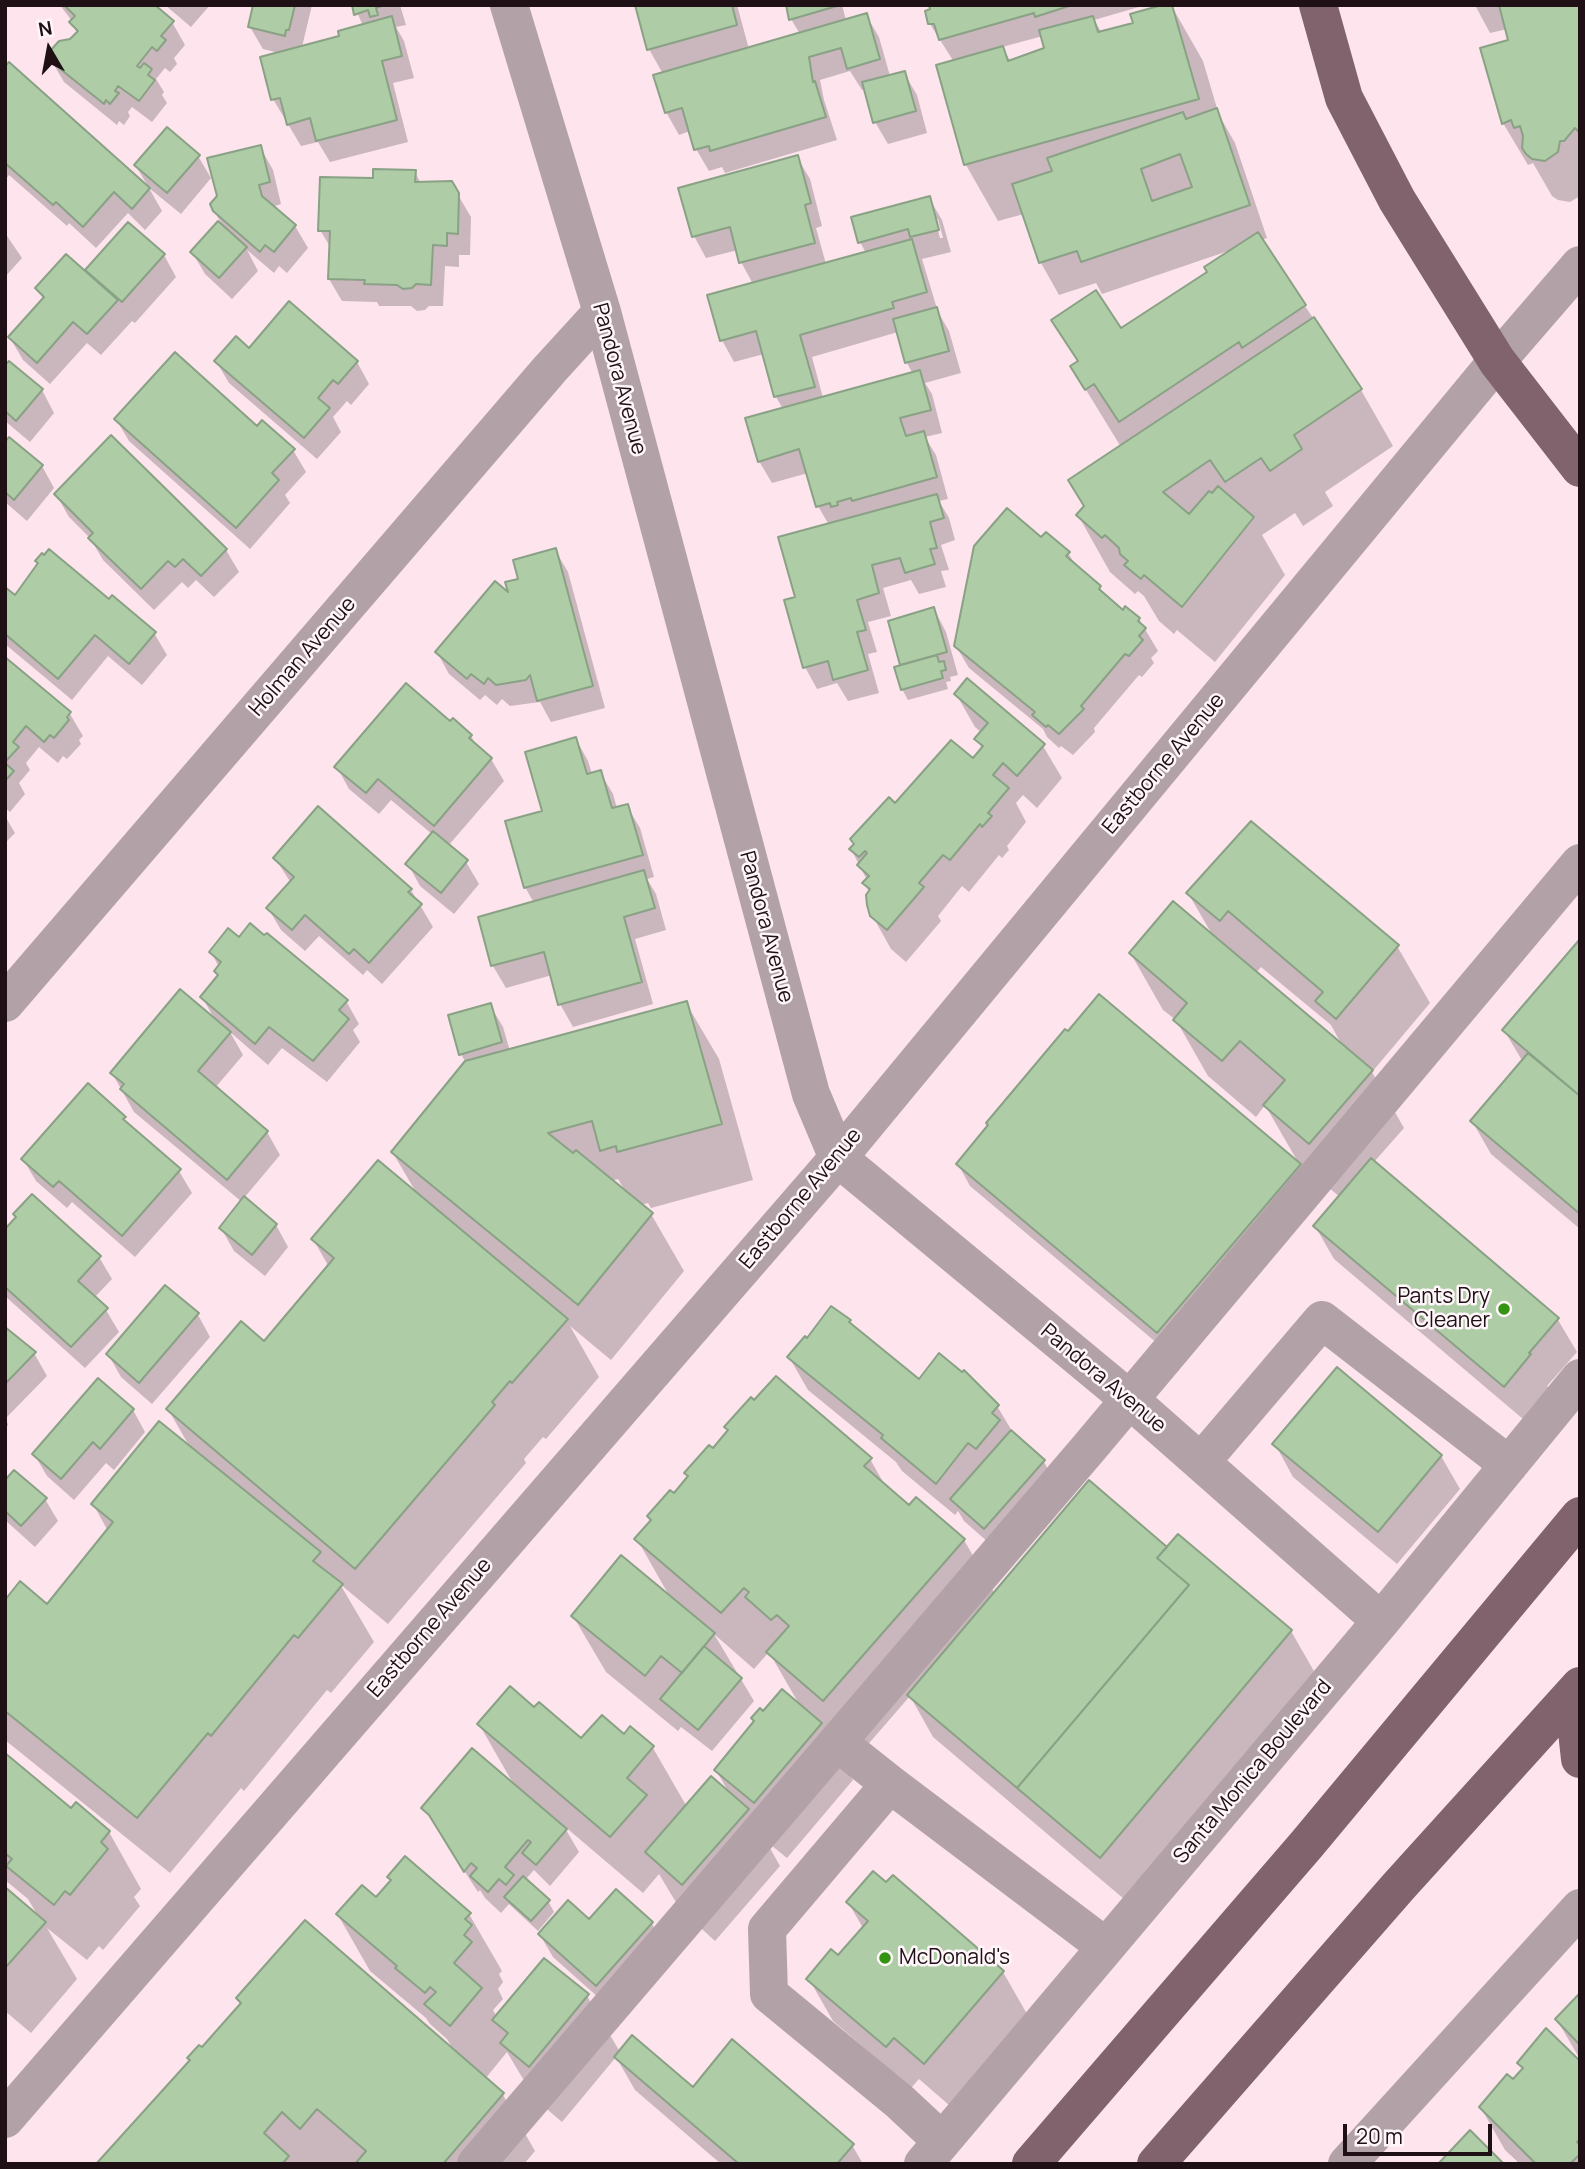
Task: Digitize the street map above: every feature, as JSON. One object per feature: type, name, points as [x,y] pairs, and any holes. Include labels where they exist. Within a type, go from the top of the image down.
[{"type":"main road","points":[[1318,5],[1344,99],[1397,200],[1497,361],[1580,468]]},
{"type":"main road","points":[[1031,2164],[1307,1844],[1580,1516]]},
{"type":"main road","points":[[1578,1690],[1580,1759]]},
{"type":"main road","points":[[1156,2164],[1398,1887],[1578,1690]]},
{"type":"street","name":"Pandora Avenue","points":[[509,5],[601,312],[811,1094],[838,1158],[1129,1399],[1381,1621]]},
{"type":"street","name":"Eastborne Avenue","points":[[5,2119],[838,1158],[1497,361],[1580,265]]},
{"type":"street","name":"Holman Avenue","points":[[5,1003],[601,312]]},
{"type":"street","points":[[477,2164],[1129,1399],[1580,863]]},
{"type":"street","points":[[1201,1462],[1322,1320],[1509,1465]]},
{"type":"street","name":"Santa Monica Boulevard","points":[[933,2152],[1381,1621],[1580,1378]]},
{"type":"street","points":[[837,1742],[1105,1947]]},
{"type":"street","points":[[890,1784],[767,1929],[769,1994],[899,2101],[933,2152]]},
{"type":"street","points":[[1347,2164],[1580,1908]]},
{"type":"building","points":[[64,5],[155,5],[174,21],[161,36],[166,40],[157,51],[152,47],[137,66],[140,68],[144,63],[152,69],[148,75],[155,80],[139,101],[118,86],[115,91],[119,93],[110,104],[106,100],[104,104],[49,60],[50,51],[59,41],[70,39],[78,31],[69,22],[75,16]]},
{"type":"building","points":[[253,5],[295,5],[285,36],[248,27]]},
{"type":"building","points":[[352,5],[384,5],[376,8],[378,15],[370,17],[368,10],[354,15]]},
{"type":"building","points":[[635,5],[732,5],[737,25],[647,50]]},
{"type":"building","points":[[786,5],[837,5],[837,6],[789,20]]},
{"type":"building","points":[[929,5],[1069,6],[939,40],[934,24],[928,24],[925,11],[930,9]]},
{"type":"building","points":[[1172,5],[1199,99],[964,165],[936,65],[1003,46],[1008,61],[1044,48],[1039,30],[1093,16],[1098,32],[1133,23],[1130,14]]},
{"type":"building","points":[[1499,5],[1580,5],[1580,133],[1575,128],[1564,141],[1560,141],[1558,152],[1545,161],[1532,159],[1526,154],[1522,148],[1520,126],[1514,128],[1511,120],[1502,124],[1480,48],[1508,40]]},
{"type":"building","points":[[867,13],[880,59],[847,69],[841,48],[809,57],[813,82],[815,81],[826,117],[710,151],[709,146],[694,150],[682,108],[665,113],[653,75]]},
{"type":"building","points":[[392,16],[402,56],[382,61],[397,120],[316,141],[310,118],[287,125],[280,98],[271,100],[260,57],[339,36],[338,31]]},
{"type":"building","points":[[9,62],[150,188],[132,209],[114,192],[83,227],[56,202],[53,205],[5,163],[5,66]]},
{"type":"building","points":[[905,71],[916,111],[873,123],[862,82]]},
{"type":"building","points":[[1217,108],[1250,205],[1081,262],[1077,251],[1039,263],[1012,184],[1052,171],[1047,158],[1183,112],[1186,119]],"holes":[[[1180,154],[1192,187],[1152,201],[1141,169]]]},
{"type":"building","points":[[167,127],[200,155],[167,193],[134,165]]},
{"type":"building","points":[[261,145],[270,182],[259,185],[262,196],[296,225],[274,252],[265,245],[260,252],[213,211],[210,204],[217,196],[207,158]]},
{"type":"building","points":[[798,155],[811,203],[805,205],[815,243],[739,263],[730,227],[692,237],[678,188]]},
{"type":"building","points":[[373,169],[416,170],[415,182],[452,181],[459,193],[458,234],[447,233],[447,246],[433,245],[431,285],[416,284],[412,288],[403,289],[397,285],[364,284],[365,280],[328,279],[330,231],[318,231],[320,177],[373,178]]},
{"type":"building","points":[[930,196],[939,230],[910,237],[908,229],[858,243],[851,217]]},
{"type":"building","points":[[218,221],[247,247],[219,278],[190,252]]},
{"type":"building","points":[[128,222],[165,254],[122,302],[85,270]]},
{"type":"building","points":[[1258,232],[1306,305],[1242,348],[1239,342],[1119,422],[1094,384],[1085,390],[1070,366],[1078,361],[1051,320],[1096,290],[1121,328],[1207,272],[1204,267]]},
{"type":"building","points":[[912,239],[927,292],[892,302],[894,308],[800,335],[815,387],[774,397],[756,331],[720,341],[707,295]]},
{"type":"building","points":[[66,254],[118,300],[87,334],[73,322],[37,363],[8,337],[44,297],[35,288]]},
{"type":"building","points":[[289,301],[358,361],[338,384],[333,380],[318,398],[330,408],[304,438],[214,361],[236,336],[249,348]]},
{"type":"building","points":[[937,307],[949,351],[905,363],[893,319]]},
{"type":"building","points":[[1314,317],[1362,389],[1294,435],[1302,449],[1270,471],[1261,458],[1225,482],[1210,460],[1163,492],[1189,514],[1209,491],[1212,493],[1218,486],[1254,517],[1182,607],[1144,575],[1141,579],[1124,565],[1128,561],[1120,554],[1119,548],[1105,535],[1102,538],[1076,515],[1084,506],[1068,480]]},
{"type":"building","points":[[175,352],[257,426],[262,420],[295,449],[272,473],[279,480],[236,528],[114,419]]},
{"type":"building","points":[[9,361],[43,389],[16,421],[5,411],[5,365]]},
{"type":"building","points":[[920,370],[931,410],[900,418],[906,436],[924,431],[937,477],[852,501],[851,498],[831,507],[830,503],[816,507],[799,449],[758,462],[745,418]]},
{"type":"building","points":[[111,435],[227,549],[201,576],[183,559],[175,567],[168,561],[141,589],[88,538],[93,533],[54,494]]},
{"type":"building","points":[[9,437],[43,465],[14,500],[5,492],[5,442]]},
{"type":"building","points":[[937,494],[944,518],[930,522],[937,548],[930,549],[935,564],[905,573],[900,558],[872,565],[879,593],[857,600],[866,630],[857,632],[868,670],[833,680],[828,661],[803,668],[784,600],[795,597],[778,537]]},
{"type":"building","points":[[1007,508],[1041,537],[1046,532],[1070,552],[1066,556],[1101,586],[1099,589],[1123,610],[1125,606],[1140,618],[1138,621],[1146,628],[1139,636],[1143,640],[1129,656],[1125,654],[1081,706],[1084,709],[1059,734],[1048,725],[1046,727],[1032,715],[1035,712],[954,646],[974,546]]},
{"type":"building","points":[[556,548],[593,686],[537,701],[530,675],[526,680],[496,685],[488,678],[484,684],[471,674],[467,679],[435,652],[495,581],[508,592],[505,582],[518,579],[513,560]]},
{"type":"building","points":[[49,549],[109,599],[112,595],[156,632],[129,664],[95,635],[58,679],[5,634],[5,587],[15,595],[38,563],[35,561]]},
{"type":"building","points":[[934,607],[947,652],[900,665],[888,621]]},
{"type":"building","points":[[937,655],[939,662],[944,661],[946,670],[941,671],[943,678],[901,690],[894,667]]},
{"type":"building","points":[[5,657],[71,712],[67,717],[69,720],[54,738],[50,735],[44,742],[26,726],[13,742],[19,747],[5,762]]},
{"type":"building","points":[[967,678],[1045,744],[1017,776],[1003,763],[993,775],[1009,788],[988,813],[992,816],[982,827],[980,824],[950,860],[943,855],[919,883],[924,887],[887,930],[870,916],[867,905],[866,895],[870,889],[862,883],[869,876],[857,865],[867,853],[865,851],[859,857],[849,849],[854,844],[850,839],[889,797],[895,803],[951,740],[973,758],[983,746],[974,739],[988,723],[954,694]]},
{"type":"building","points":[[406,683],[450,721],[453,718],[472,735],[469,738],[492,758],[434,826],[378,779],[366,793],[334,767]]},
{"type":"building","points":[[576,737],[587,774],[601,770],[612,808],[628,804],[643,855],[524,888],[505,821],[542,811],[525,752]]},
{"type":"building","points":[[5,763],[14,771],[5,781]]},
{"type":"building","points":[[318,806],[412,889],[408,892],[422,904],[369,963],[354,949],[349,954],[305,915],[292,930],[266,908],[294,877],[273,858]]},
{"type":"building","points":[[1251,821],[1399,945],[1336,1019],[1315,1001],[1323,992],[1228,911],[1220,921],[1186,893]]},
{"type":"building","points":[[433,831],[468,860],[441,893],[405,864]]},
{"type":"building","points":[[644,870],[655,908],[624,917],[642,982],[558,1005],[544,952],[491,966],[478,917]]},
{"type":"building","points":[[1173,901],[1373,1070],[1309,1144],[1263,1105],[1285,1080],[1240,1041],[1222,1061],[1173,1020],[1187,1003],[1129,953]]},
{"type":"building","points":[[250,923],[264,935],[267,933],[348,1000],[339,1010],[349,1019],[313,1061],[269,1027],[255,1044],[200,997],[218,975],[214,971],[221,962],[209,952],[228,928],[239,937]]},
{"type":"building","points":[[1580,939],[1580,1096],[1502,1030]]},
{"type":"building","points":[[180,989],[231,1032],[198,1071],[268,1131],[227,1180],[120,1089],[124,1084],[110,1073]]},
{"type":"building","points":[[1099,994],[1301,1164],[1157,1333],[956,1164],[988,1125],[986,1123],[1065,1029],[1068,1031]]},
{"type":"building","points":[[687,1001],[722,1124],[617,1152],[616,1146],[600,1151],[592,1121],[548,1133],[573,1153],[576,1150],[653,1213],[578,1305],[391,1152],[465,1061]]},
{"type":"building","points":[[491,1003],[502,1042],[459,1055],[448,1015]]},
{"type":"building","points":[[1528,1053],[1580,1096],[1580,1214],[1470,1121]]},
{"type":"building","points":[[88,1083],[126,1117],[123,1119],[181,1169],[122,1236],[59,1181],[53,1187],[21,1159]]},
{"type":"building","points":[[1371,1158],[1559,1318],[1504,1387],[1313,1226]]},
{"type":"building","points":[[378,1160],[568,1319],[492,1402],[495,1405],[355,1569],[166,1409],[241,1321],[264,1341],[334,1258],[311,1239]]},
{"type":"building","points":[[32,1194],[101,1256],[78,1281],[108,1308],[71,1347],[5,1287],[5,1229],[16,1217],[13,1214]]},
{"type":"building","points":[[244,1196],[277,1224],[252,1255],[219,1228]]},
{"type":"building","points":[[165,1285],[199,1313],[139,1383],[106,1354]]},
{"type":"building","points":[[831,1306],[919,1379],[939,1353],[962,1372],[964,1370],[999,1405],[992,1413],[1000,1420],[976,1449],[968,1443],[936,1484],[881,1438],[883,1435],[787,1357],[805,1336],[807,1338]]},
{"type":"building","points":[[5,1327],[36,1352],[5,1384]]},
{"type":"building","points":[[1337,1367],[1442,1455],[1378,1532],[1272,1444]]},
{"type":"building","points":[[776,1376],[872,1458],[864,1466],[909,1505],[916,1497],[965,1539],[823,1701],[766,1652],[789,1626],[777,1615],[771,1620],[745,1597],[749,1592],[744,1588],[721,1613],[634,1539],[651,1520],[647,1516],[670,1490],[674,1493],[688,1476],[684,1473],[709,1445],[713,1448],[728,1430],[724,1427],[751,1397],[754,1400]]},
{"type":"building","points":[[98,1378],[134,1409],[100,1449],[93,1442],[61,1479],[32,1454]]},
{"type":"building","points":[[159,1421],[321,1552],[313,1561],[343,1584],[298,1638],[294,1635],[211,1736],[208,1733],[137,1818],[5,1711],[5,1600],[20,1581],[47,1604],[113,1522],[91,1504]]},
{"type":"building","points":[[1011,1430],[1045,1460],[984,1529],[950,1499]]},
{"type":"building","points":[[14,1470],[47,1498],[21,1526],[5,1511],[5,1480]]},
{"type":"building","points":[[1089,1480],[1167,1547],[1157,1558],[1189,1585],[1017,1788],[907,1695]]},
{"type":"building","points":[[1178,1534],[1292,1630],[1100,1858],[1017,1788],[1189,1585],[1157,1558]]},
{"type":"building","points":[[621,1555],[715,1633],[682,1673],[661,1656],[645,1676],[571,1616]]},
{"type":"building","points":[[704,1646],[742,1678],[698,1730],[660,1699]]},
{"type":"building","points":[[510,1686],[534,1707],[539,1702],[581,1738],[602,1715],[624,1734],[630,1726],[654,1746],[627,1778],[647,1795],[610,1837],[477,1724]]},
{"type":"building","points":[[782,1689],[822,1723],[754,1803],[714,1770],[754,1721],[751,1718],[760,1708],[763,1711]]},
{"type":"building","points":[[472,1748],[567,1829],[536,1865],[522,1853],[531,1842],[528,1840],[505,1867],[514,1875],[506,1885],[499,1879],[488,1892],[470,1876],[477,1868],[471,1863],[464,1872],[429,1815],[421,1808]]},
{"type":"building","points":[[5,1753],[71,1808],[76,1802],[110,1831],[101,1842],[108,1849],[70,1895],[65,1891],[54,1905],[6,1866],[12,1859],[5,1853]]},
{"type":"building","points":[[711,1776],[749,1809],[682,1885],[645,1852]]},
{"type":"building","points":[[405,1856],[471,1913],[465,1919],[472,1925],[464,1935],[472,1942],[454,1963],[482,1988],[450,2026],[424,2004],[436,1992],[430,1987],[425,1993],[336,1914],[362,1885],[376,1897],[391,1880],[387,1877]]},
{"type":"building","points":[[873,1871],[886,1882],[893,1875],[1004,1971],[924,2064],[894,2038],[886,2047],[806,1979],[831,1949],[838,1955],[868,1921],[846,1902]]},
{"type":"building","points":[[523,1876],[550,1900],[531,1921],[504,1897]]},
{"type":"building","points":[[5,1887],[46,1922],[5,1968]]},
{"type":"building","points":[[616,1889],[653,1922],[596,1986],[538,1934],[568,1900],[589,1919]]},
{"type":"building","points":[[305,1920],[504,2093],[443,2164],[355,2164],[366,2151],[317,2109],[300,2129],[282,2112],[264,2133],[289,2156],[282,2164],[96,2164],[190,2060],[187,2058],[199,2045],[202,2047],[241,2003],[236,1998]]},
{"type":"building","points":[[544,1958],[589,1994],[529,2067],[500,2043],[508,2033],[492,2020]]},
{"type":"building","points":[[1580,1993],[1580,2045],[1555,2019]]},
{"type":"building","points":[[1546,2028],[1580,2061],[1580,2139],[1577,2142],[1580,2145],[1580,2154],[1570,2164],[1536,2164],[1479,2107],[1507,2074],[1513,2079],[1523,2068],[1517,2063]]},
{"type":"building","points":[[632,2035],[693,2087],[732,2039],[854,2144],[837,2164],[739,2164],[614,2057]]},
{"type":"building","points":[[1470,2130],[1504,2164],[1438,2164]]},
{"type":"place","name":"Pants Dry Cleaner","points":[[1504,1309]]},
{"type":"place","name":"McDonald's","points":[[885,1958]]}]
